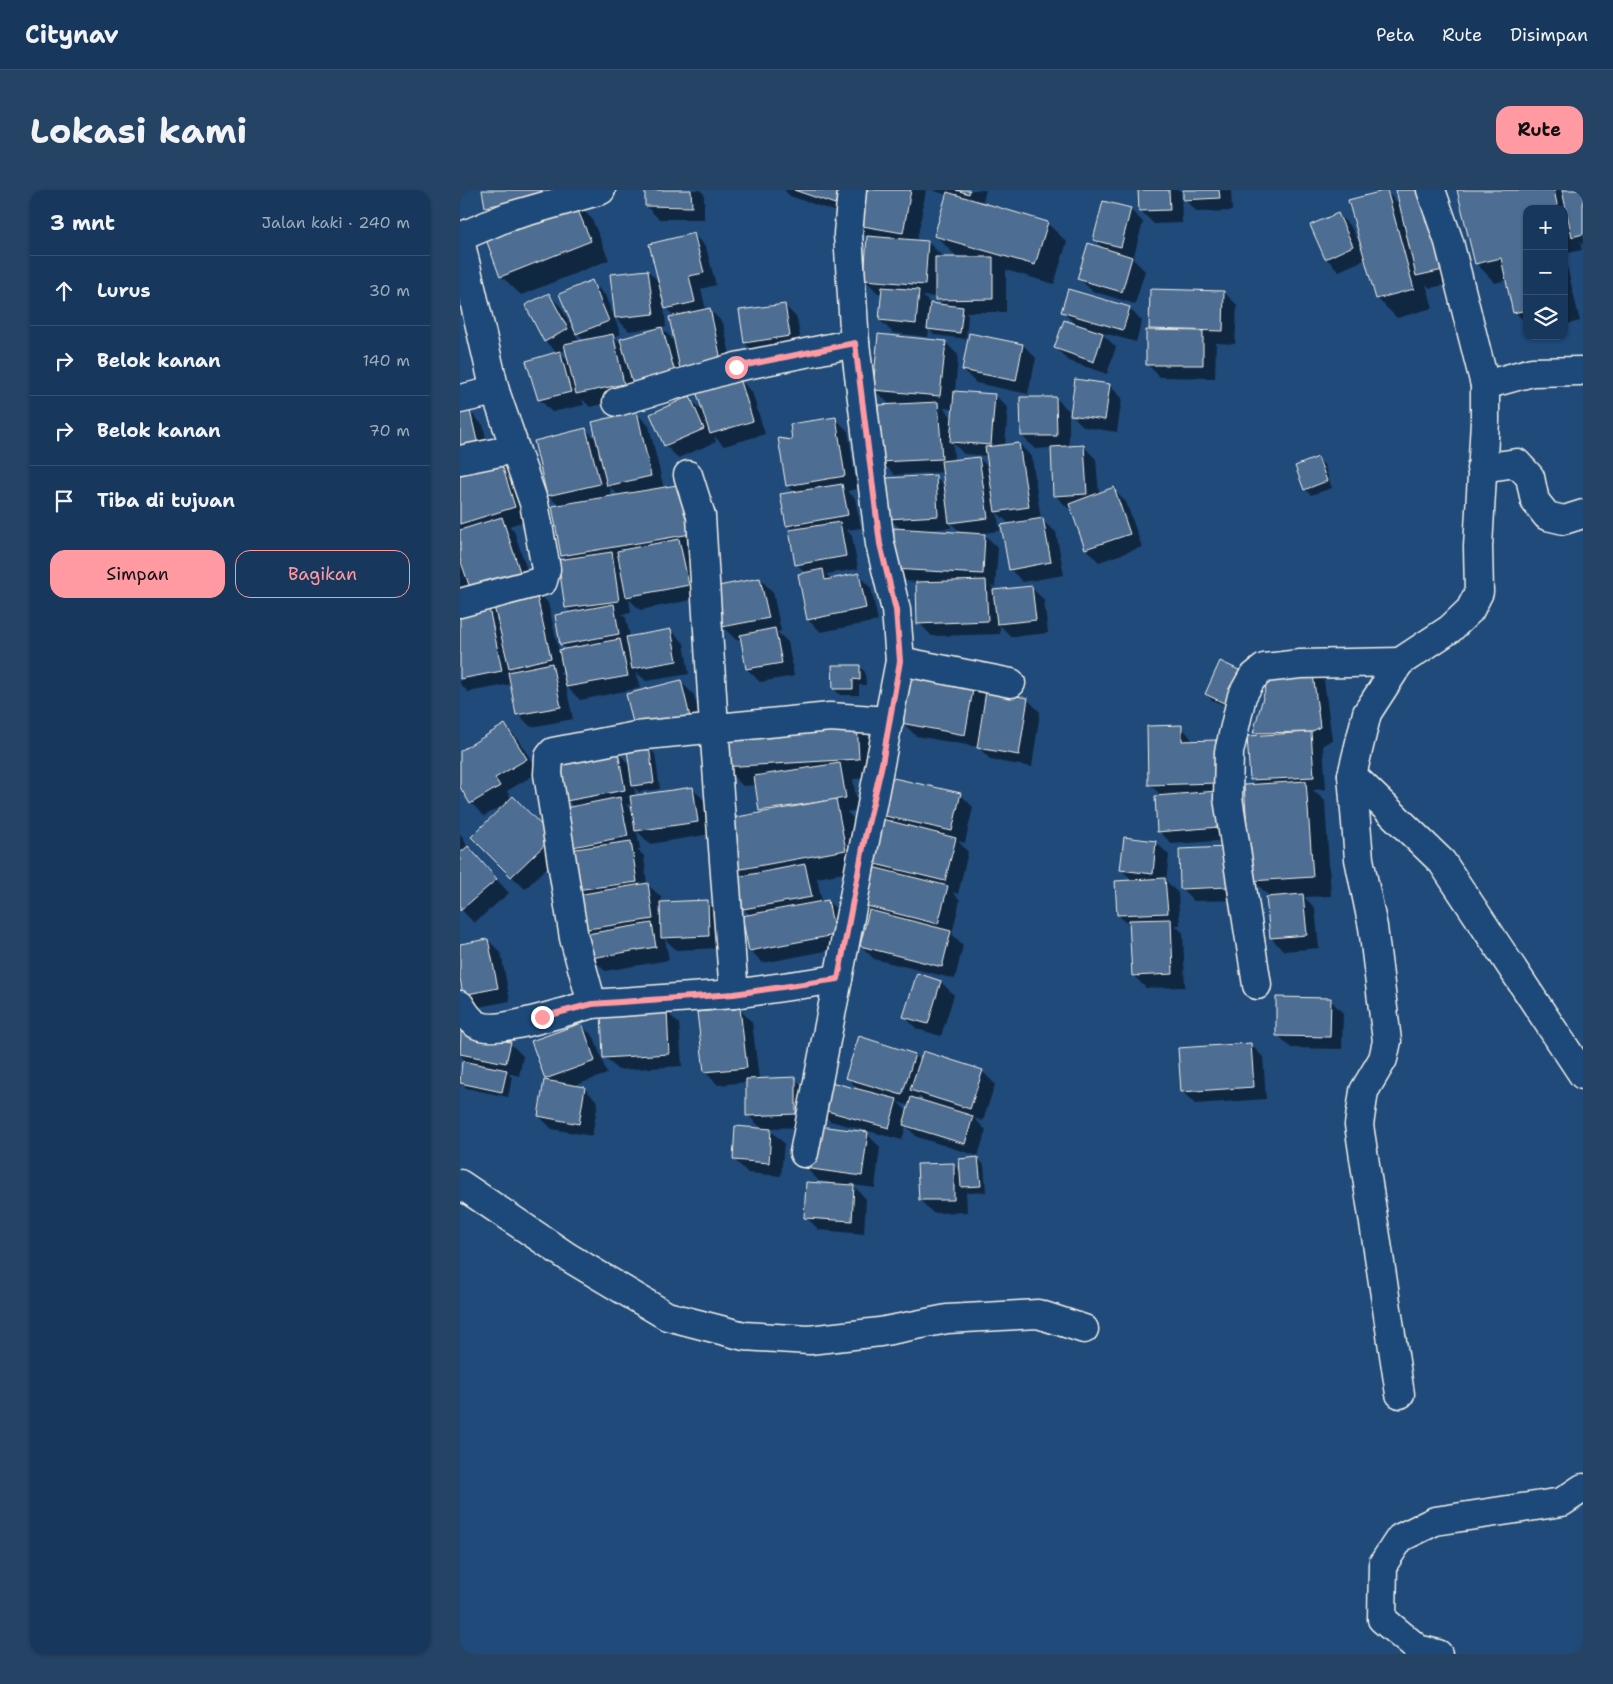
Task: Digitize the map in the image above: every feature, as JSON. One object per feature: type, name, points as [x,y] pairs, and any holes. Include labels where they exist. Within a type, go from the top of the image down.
[{"type":"street","points":[[460,603],[542,581],[546,569],[534,504],[496,391],[461,244],[507,217],[601,190]]},
{"type":"street","points":[[804,1153],[900,661],[896,610],[880,544],[855,343],[848,234],[852,190]]},
{"type":"street","points":[[1400,1394],[1359,1125],[1364,1091],[1382,1059],[1387,1041],[1373,926],[1359,859],[1352,775],[1367,713],[1400,662],[1450,629],[1470,610],[1479,592],[1478,547],[1485,421],[1485,385],[1450,242],[1432,190]]},
{"type":"street","points":[[617,402],[736,367],[855,343]]},
{"type":"street","points":[[1485,385],[1532,372],[1580,371]]},
{"type":"street","points":[[460,398],[496,391]]},
{"type":"street","points":[[460,460],[514,449]]},
{"type":"street","points":[[1481,468],[1517,463],[1530,478],[1536,501],[1548,516],[1564,520],[1583,514]]},
{"type":"street","points":[[688,475],[701,516],[714,727],[734,994]]},
{"type":"street","points":[[900,661],[1011,683]]},
{"type":"street","points":[[1257,985],[1228,798],[1229,752],[1242,696],[1252,678],[1264,668],[1300,664],[1400,662]]},
{"type":"street","points":[[592,1004],[574,938],[548,774],[549,757],[553,752],[636,736],[714,727],[830,717],[889,721]]},
{"type":"street","points":[[1352,775],[1442,862],[1583,1075]]},
{"type":"street","points":[[460,1005],[467,1016],[479,1026],[506,1026],[592,1004],[734,994],[838,979]]},
{"type":"street","points":[[460,1184],[568,1257],[667,1316],[744,1336],[809,1340],[880,1332],[948,1319],[1038,1314],[1084,1329]]},
{"type":"street","points":[[1438,1654],[1418,1649],[1382,1619],[1384,1564],[1400,1538],[1435,1521],[1562,1502],[1583,1488]]},
{"type":"building","points":[[482,190],[542,190],[543,195],[485,207]]},
{"type":"building","points":[[645,190],[691,190],[692,207],[645,206]]},
{"type":"building","points":[[794,190],[840,190],[835,204]]},
{"type":"building","points":[[857,190],[911,190],[903,233],[851,224]]},
{"type":"building","points":[[956,190],[970,190],[969,194]]},
{"type":"building","points":[[1138,190],[1169,190],[1170,210],[1139,211]]},
{"type":"building","points":[[1183,190],[1219,190],[1220,198],[1183,200]]},
{"type":"building","points":[[1387,190],[1414,289],[1376,299],[1348,200]]},
{"type":"building","points":[[1396,190],[1433,190],[1452,268],[1416,276]]},
{"type":"building","points":[[1457,190],[1554,190],[1557,205],[1523,205],[1523,311],[1513,313],[1501,258],[1475,264]]},
{"type":"building","points":[[1562,190],[1583,190],[1583,234],[1572,237],[1568,218],[1568,205],[1565,205]]},
{"type":"building","points":[[947,192],[1048,222],[1035,265],[934,236]]},
{"type":"building","points":[[573,199],[591,241],[500,277],[484,234]]},
{"type":"building","points":[[1103,201],[1131,208],[1121,247],[1093,240]]},
{"type":"building","points":[[1338,213],[1353,246],[1325,259],[1310,225]]},
{"type":"building","points":[[694,233],[704,273],[689,276],[695,302],[665,309],[649,244]]},
{"type":"building","points":[[867,236],[928,241],[925,285],[864,280]]},
{"type":"building","points":[[1088,243],[1132,257],[1122,292],[1077,279]]},
{"type":"building","points":[[935,257],[993,257],[993,299],[935,300]]},
{"type":"building","points":[[648,270],[654,314],[615,318],[610,274]]},
{"type":"building","points":[[592,280],[609,321],[576,334],[559,294]]},
{"type":"building","points":[[882,287],[919,290],[916,324],[879,320]]},
{"type":"building","points":[[1068,289],[1130,307],[1123,330],[1061,312]]},
{"type":"building","points":[[1150,289],[1224,291],[1223,331],[1149,329]]},
{"type":"building","points":[[549,293],[568,329],[544,342],[525,305]]},
{"type":"building","points":[[930,303],[963,307],[960,333],[927,329]]},
{"type":"building","points":[[785,304],[790,336],[744,343],[739,310]]},
{"type":"building","points":[[710,308],[721,360],[680,369],[669,317]]},
{"type":"building","points":[[1064,320],[1103,333],[1094,362],[1054,348]]},
{"type":"building","points":[[662,327],[676,376],[634,388],[620,339]]},
{"type":"building","points":[[1146,330],[1203,331],[1203,365],[1146,365]]},
{"type":"building","points":[[969,333],[1023,344],[1016,381],[962,370]]},
{"type":"building","points":[[613,334],[624,384],[576,394],[564,344]]},
{"type":"building","points":[[878,334],[946,341],[940,396],[873,390]]},
{"type":"building","points":[[560,351],[571,392],[538,400],[526,361]]},
{"type":"building","points":[[740,378],[753,421],[710,434],[696,391]]},
{"type":"building","points":[[1075,379],[1110,384],[1105,420],[1070,415]]},
{"type":"building","points":[[954,391],[995,394],[991,445],[950,442]]},
{"type":"building","points":[[690,396],[704,429],[664,446],[650,414]]},
{"type":"building","points":[[1020,397],[1056,397],[1057,436],[1021,436]]},
{"type":"building","points":[[938,402],[942,459],[880,462],[878,405]]},
{"type":"building","points":[[470,411],[478,445],[460,449],[460,413]]},
{"type":"building","points":[[637,411],[651,476],[607,486],[592,422]]},
{"type":"building","points":[[836,417],[845,476],[786,486],[778,438],[792,440],[790,424]]},
{"type":"building","points":[[586,428],[600,484],[547,496],[534,441]]},
{"type":"building","points":[[1019,443],[1029,507],[995,512],[985,447]]},
{"type":"building","points":[[1084,445],[1087,494],[1053,496],[1051,447]]},
{"type":"building","points":[[499,455],[515,507],[460,524],[460,467]]},
{"type":"building","points":[[979,457],[988,518],[949,523],[941,461]]},
{"type":"building","points":[[1318,457],[1327,481],[1304,490],[1295,466]]},
{"type":"building","points":[[936,475],[938,516],[888,519],[886,478]]},
{"type":"building","points":[[689,483],[697,533],[561,556],[552,506]]},
{"type":"building","points":[[842,484],[848,515],[786,526],[780,494]]},
{"type":"building","points":[[1114,487],[1130,534],[1085,549],[1069,504]]},
{"type":"building","points":[[502,517],[520,572],[470,588],[460,559],[460,530]]},
{"type":"building","points":[[1043,518],[1051,562],[1009,570],[1001,525]]},
{"type":"building","points":[[840,522],[846,556],[795,565],[789,530]]},
{"type":"building","points":[[894,528],[985,534],[983,574],[892,569]]},
{"type":"building","points":[[679,539],[689,585],[626,597],[617,551]]},
{"type":"building","points":[[612,552],[619,601],[565,608],[558,560]]},
{"type":"building","points":[[823,569],[825,580],[859,573],[866,608],[807,620],[798,574]]},
{"type":"building","points":[[760,578],[769,618],[722,627],[713,587]]},
{"type":"building","points":[[986,580],[988,621],[917,624],[916,582]]},
{"type":"building","points":[[1032,586],[1036,620],[997,624],[993,590]]},
{"type":"building","points":[[535,588],[551,658],[509,668],[492,598]]},
{"type":"building","points":[[488,603],[502,671],[460,679],[460,608]]},
{"type":"building","points":[[614,604],[619,634],[560,645],[555,615]]},
{"type":"building","points":[[775,628],[782,663],[746,669],[740,635]]},
{"type":"building","points":[[671,629],[677,661],[632,669],[626,637]]},
{"type":"building","points":[[620,639],[628,676],[566,687],[559,650]]},
{"type":"building","points":[[1220,661],[1241,671],[1226,704],[1205,694]]},
{"type":"building","points":[[552,663],[561,707],[516,715],[508,672]]},
{"type":"building","points":[[832,665],[860,665],[860,680],[853,679],[853,689],[833,689]]},
{"type":"building","points":[[912,666],[975,678],[965,735],[901,723]]},
{"type":"building","points":[[1312,666],[1320,727],[1311,732],[1253,733],[1271,669]]},
{"type":"building","points":[[681,680],[690,717],[635,731],[626,694]]},
{"type":"building","points":[[986,691],[1028,698],[1019,755],[977,748]]},
{"type":"building","points":[[857,722],[859,759],[722,767],[720,730]]},
{"type":"building","points":[[505,724],[527,759],[495,778],[500,786],[470,804],[460,787],[460,751]]},
{"type":"building","points":[[1182,725],[1182,741],[1216,740],[1217,783],[1148,785],[1147,726]]},
{"type":"building","points":[[1311,732],[1314,777],[1250,780],[1247,736]]},
{"type":"building","points":[[649,746],[654,783],[632,786],[627,750]]},
{"type":"building","points":[[618,751],[625,790],[566,801],[558,761]]},
{"type":"building","points":[[840,763],[846,798],[759,811],[754,776]]},
{"type":"building","points":[[880,775],[961,793],[952,831],[872,813]]},
{"type":"building","points":[[1306,781],[1313,877],[1251,881],[1244,785]]},
{"type":"building","points":[[693,787],[698,822],[635,831],[630,796]]},
{"type":"building","points":[[1217,791],[1219,827],[1157,832],[1155,796]]},
{"type":"building","points":[[513,796],[553,837],[511,877],[471,837]]},
{"type":"building","points":[[620,797],[628,836],[573,847],[565,808]]},
{"type":"building","points":[[836,799],[846,850],[736,870],[726,819]]},
{"type":"building","points":[[878,818],[956,838],[945,881],[867,862]]},
{"type":"building","points":[[1124,837],[1156,841],[1153,874],[1120,870]]},
{"type":"building","points":[[631,841],[637,882],[568,891],[562,851]]},
{"type":"building","points":[[468,846],[497,879],[460,911],[460,853]]},
{"type":"building","points":[[1228,847],[1229,887],[1180,889],[1179,849]]},
{"type":"building","points":[[805,864],[812,897],[743,909],[737,877]]},
{"type":"building","points":[[864,865],[948,886],[938,924],[855,903]]},
{"type":"building","points":[[1165,878],[1168,913],[1117,915],[1115,881]]},
{"type":"building","points":[[648,883],[653,919],[581,930],[577,895]]},
{"type":"building","points":[[1303,894],[1307,935],[1270,938],[1266,897]]},
{"type":"building","points":[[708,900],[709,936],[661,938],[660,902]]},
{"type":"building","points":[[828,900],[835,935],[749,951],[742,916]]},
{"type":"building","points":[[869,910],[951,931],[942,967],[860,946]]},
{"type":"building","points":[[1171,919],[1173,974],[1132,976],[1129,920]]},
{"type":"building","points":[[652,923],[656,947],[591,958],[587,934]]},
{"type":"building","points":[[488,939],[498,988],[463,995],[460,978],[460,944]]},
{"type":"building","points":[[917,973],[941,981],[928,1024],[903,1017]]},
{"type":"building","points":[[1276,997],[1331,998],[1330,1037],[1276,1036]]},
{"type":"building","points":[[740,1008],[747,1068],[704,1072],[697,1012]]},
{"type":"building","points":[[667,1010],[669,1054],[603,1058],[601,1013]]},
{"type":"building","points":[[582,1023],[595,1061],[545,1079],[531,1041]]},
{"type":"building","points":[[461,1032],[511,1042],[506,1063],[460,1054]]},
{"type":"building","points":[[859,1036],[915,1054],[902,1095],[845,1078]]},
{"type":"building","points":[[1251,1043],[1254,1087],[1181,1092],[1178,1048]]},
{"type":"building","points":[[923,1051],[983,1070],[970,1109],[910,1090]]},
{"type":"building","points":[[462,1061],[507,1070],[502,1092],[460,1083]]},
{"type":"building","points":[[796,1077],[796,1114],[746,1116],[746,1079]]},
{"type":"building","points":[[544,1080],[585,1087],[579,1124],[538,1116]]},
{"type":"building","points":[[823,1080],[897,1099],[889,1128],[816,1108]]},
{"type":"building","points":[[911,1097],[973,1116],[965,1144],[903,1125]]},
{"type":"building","points":[[810,1125],[868,1132],[862,1176],[804,1168]]},
{"type":"building","points":[[735,1126],[771,1129],[769,1163],[733,1160]]},
{"type":"building","points":[[978,1157],[981,1186],[961,1187],[959,1159]]},
{"type":"building","points":[[954,1163],[954,1200],[919,1200],[917,1164]]},
{"type":"building","points":[[806,1182],[854,1185],[852,1221],[804,1218]]},
{"type":"route","points":[[542,1017],[592,1004],[734,994],[785,985],[838,979],[865,837],[882,764],[900,661],[896,610],[880,544],[855,343],[736,367]]}]
